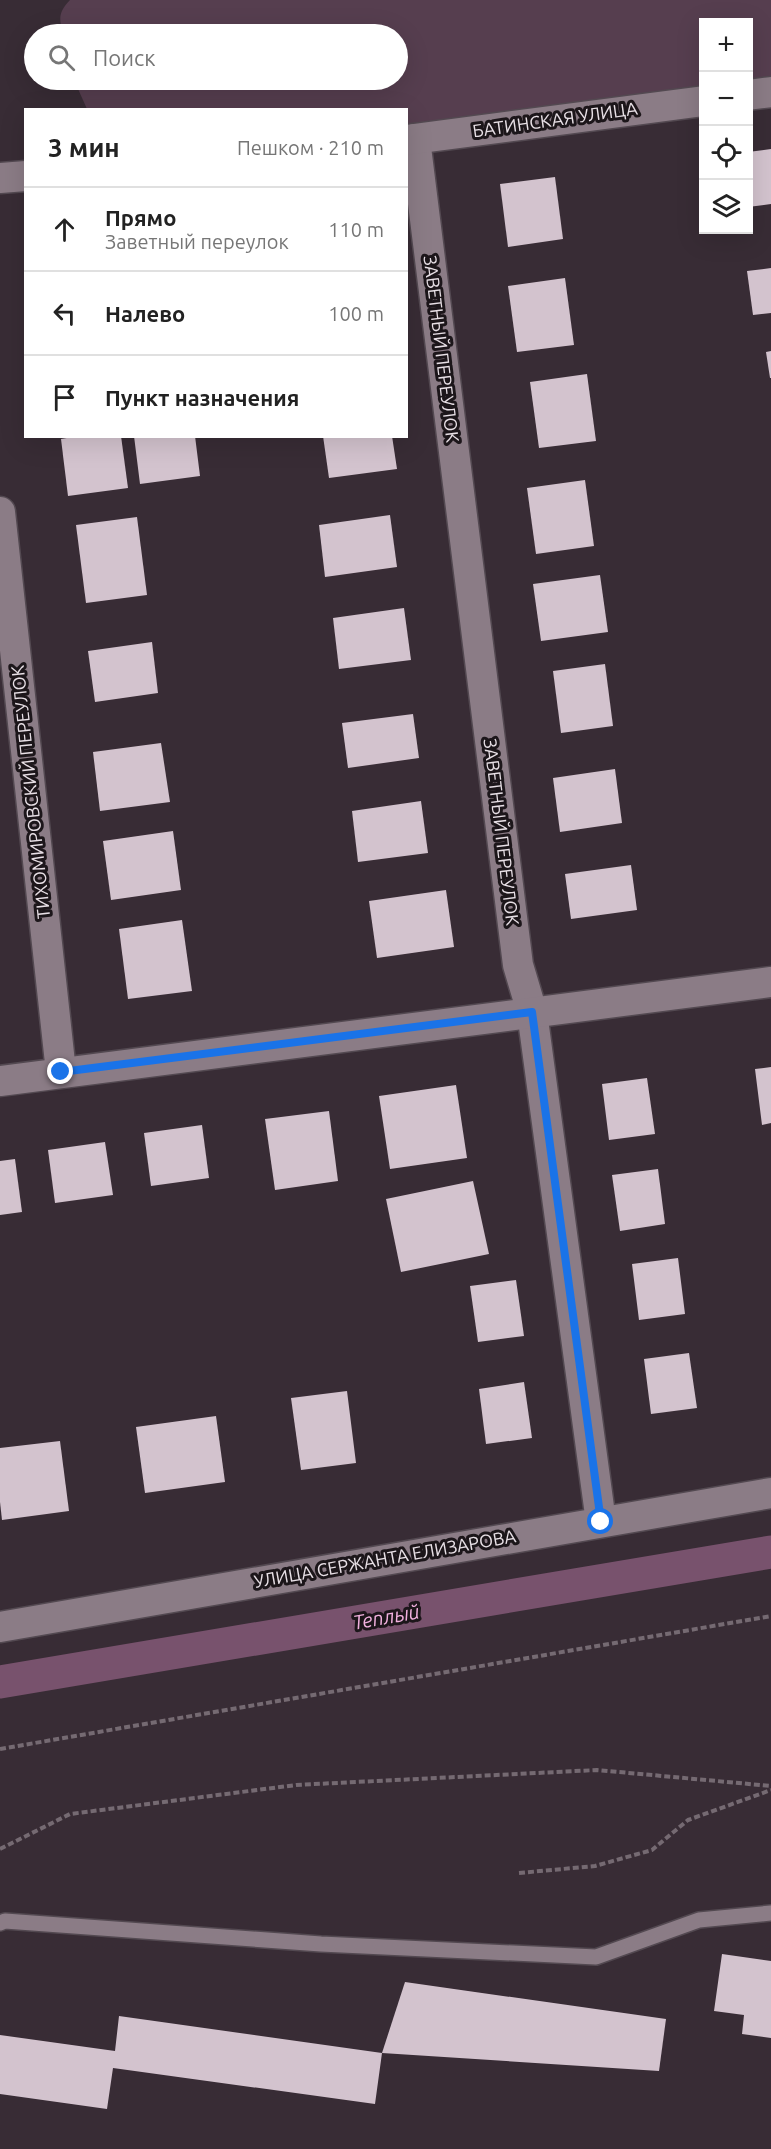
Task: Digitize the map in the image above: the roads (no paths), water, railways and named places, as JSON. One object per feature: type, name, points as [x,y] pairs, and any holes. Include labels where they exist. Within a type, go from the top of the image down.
[{"type":"street","points":[[753,94],[771,92]]},
{"type":"street","name":"БАТИНСКАЯ УЛИЦА","points":[[411,139],[699,101]]},
{"type":"street","name":"ЗАВЕТНЫЙ ПЕРЕУЛОК","points":[[411,139],[518,965],[532,1012],[601,1522]]},
{"type":"street","points":[[0,178],[24,176]]},
{"type":"street","name":"ТИХОМИРОВСКИЙ ПЕРЕУЛОК","points":[[0,512],[61,1072]]},
{"type":"street","points":[[0,1081],[771,982]]},
{"type":"street","name":"УЛИЦА СЕРЖАНТА ЕЛИЗАРОВА","points":[[0,1627],[771,1493]]},
{"type":"lane","points":[[0,1923],[5,1921],[321,1944],[596,1957],[699,1920],[771,1913]]},
{"type":"waterway","name":"Теплый","points":[[0,1682],[771,1552]]}]
